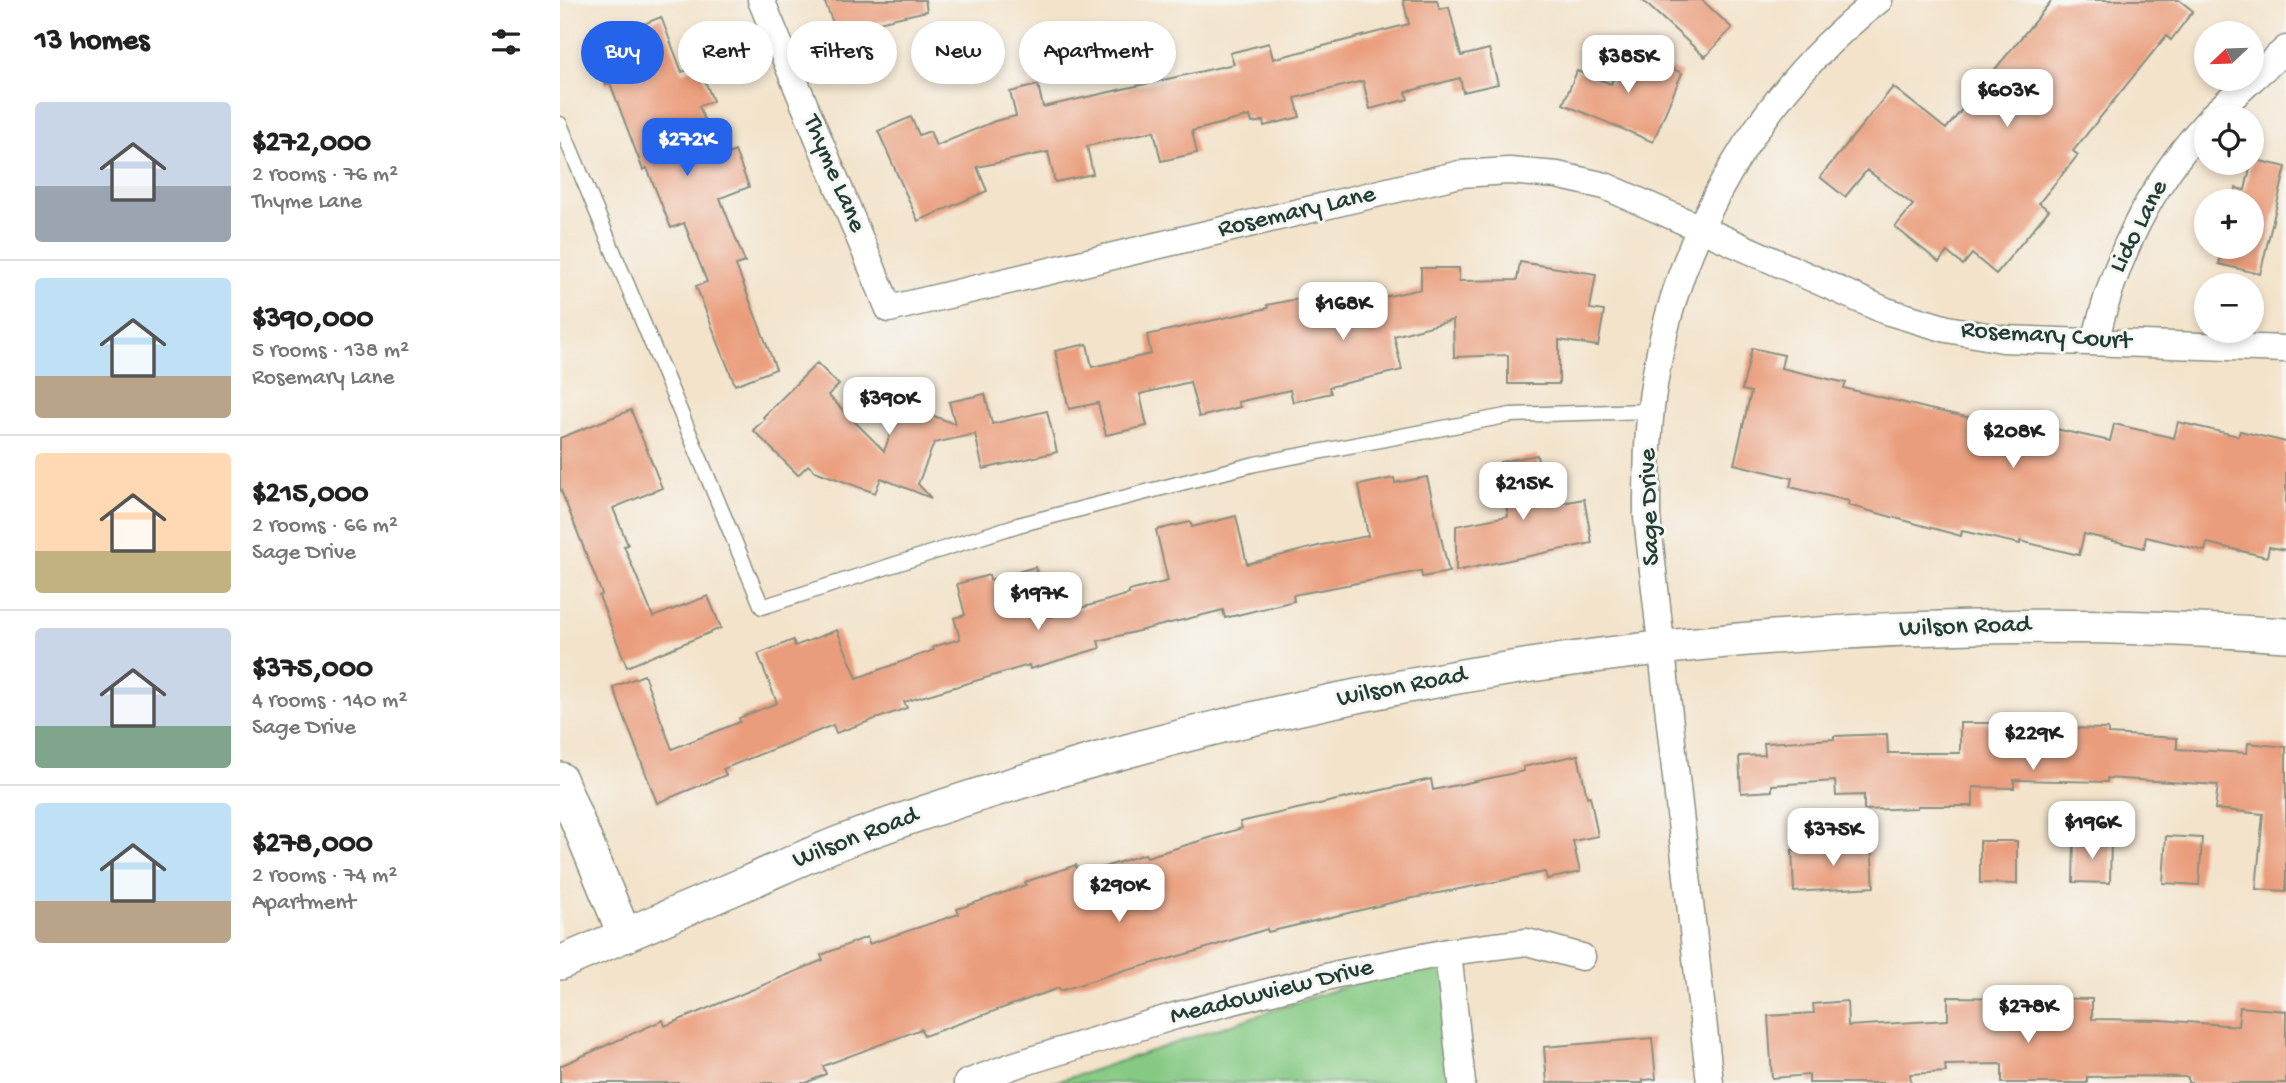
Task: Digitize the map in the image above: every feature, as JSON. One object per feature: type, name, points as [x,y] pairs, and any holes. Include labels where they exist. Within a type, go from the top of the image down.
[{"type":"street","name":"Thyme Lane","points":[[761,0],[889,309]]},
{"type":"street","name":"Sage Drive","points":[[1710,1083],[1647,517],[1647,442],[1655,378],[1672,304],[1700,228],[1714,199],[1753,134],[1806,67],[1879,0]]},
{"type":"street","points":[[2264,69],[2286,50]]},
{"type":"street","points":[[2224,105],[2239,91]]},
{"type":"street","name":"Lido Lane","points":[[2095,342],[2124,248],[2150,198],[2194,136]]},
{"type":"street","name":"Rosemary Lane","points":[[889,309],[1460,174],[1508,171],[1557,175],[1605,186],[1700,228]]},
{"type":"street","name":"Rosemary Court","points":[[1700,228],[1886,311],[1947,330],[2003,339],[2286,349]]},
{"type":"street","name":"Wilson Road","points":[[560,963],[838,843],[1010,784],[1185,734],[1362,694],[1541,663],[1661,647],[1849,632],[2031,626],[2213,630],[2286,635]]},
{"type":"street","points":[[560,779],[625,936]]},
{"type":"street","name":"Meadowview Drive","points":[[967,1083],[1015,1065],[1175,1016],[1338,974],[1447,951],[1527,942],[1582,957]]},
{"type":"street","points":[[1447,951],[1462,1083]]},
{"type":"lane","points":[[560,124],[762,607],[1017,526],[1255,464],[1511,415],[1651,411]]},
{"type":"green space","points":[[1448,952],[1462,1083],[1051,1083],[1085,1073]]},
{"type":"building","points":[[824,0],[925,0],[927,11],[883,21],[832,21]]},
{"type":"building","points":[[1403,0],[1437,0],[1439,9],[1449,7],[1461,56],[1489,49],[1498,84],[1463,92],[1460,78],[1406,92],[1408,99],[1370,109],[1363,81],[1295,98],[1300,117],[1264,126],[1263,121],[1252,123],[1250,116],[1192,131],[1197,153],[1161,161],[1154,131],[1087,146],[1093,174],[1055,182],[1048,152],[977,167],[987,191],[918,221],[878,131],[911,117],[919,135],[930,131],[936,146],[995,121],[1016,116],[1010,92],[1038,85],[1043,107],[1145,84],[1176,84],[1176,77],[1234,64],[1230,53],[1269,43],[1273,59],[1409,24]]},
{"type":"building","points":[[1642,0],[1702,0],[1732,28],[1705,57]]},
{"type":"building","points":[[2052,0],[2179,0],[2193,11],[2171,40],[2166,36],[2073,151],[2078,155],[2039,203],[2049,210],[1996,274],[1972,254],[1963,265],[1947,252],[1939,262],[1895,227],[1913,205],[1867,170],[1845,197],[1820,177],[1893,87],[1946,129]]},
{"type":"building","points":[[664,25],[678,62],[678,84],[706,84],[713,101],[699,106],[719,158],[735,151],[749,187],[720,198],[745,262],[736,265],[776,369],[735,385],[696,286],[707,282],[684,223],[671,228],[647,168],[643,170],[610,84],[664,84]]},
{"type":"building","points":[[1626,48],[1682,73],[1653,142],[1563,104],[1577,71],[1611,84]]},
{"type":"building","points":[[2264,162],[2286,167],[2264,258],[2264,189],[2245,189],[2248,175],[2264,175]]},
{"type":"building","points":[[2220,259],[2264,259],[2260,273],[2219,264]]},
{"type":"building","points":[[1520,262],[1596,274],[1590,309],[1604,311],[1598,346],[1559,340],[1559,384],[1508,384],[1508,355],[1454,357],[1453,320],[1394,336],[1402,370],[1329,387],[1331,393],[1293,402],[1290,390],[1238,402],[1240,407],[1199,417],[1190,382],[1140,394],[1147,426],[1106,435],[1098,403],[1069,409],[1055,351],[1087,344],[1092,367],[1151,354],[1147,335],[1268,308],[1267,305],[1362,286],[1366,301],[1421,289],[1421,268],[1459,268],[1459,281],[1517,280]]},
{"type":"building","points":[[1752,348],[1784,355],[1781,368],[1846,383],[1844,388],[1929,409],[2050,433],[2051,428],[2110,441],[2114,424],[2174,438],[2178,422],[2238,436],[2240,431],[2286,442],[2286,550],[2269,547],[2267,557],[2207,543],[2205,551],[2146,537],[2144,548],[2084,534],[2079,555],[1962,531],[1961,536],[1848,505],[1849,501],[1790,487],[1792,478],[1734,464],[1751,392],[1742,390]]},
{"type":"building","points":[[817,363],[839,385],[828,395],[884,451],[902,404],[955,424],[949,402],[985,394],[992,424],[1047,411],[1057,452],[983,469],[975,434],[934,443],[918,484],[931,498],[881,478],[875,493],[815,471],[808,465],[798,475],[753,430]]},
{"type":"building","points":[[631,410],[662,488],[613,508],[628,545],[624,546],[653,617],[708,596],[721,628],[627,667],[599,596],[602,594],[560,488],[560,438]]},
{"type":"building","points":[[1537,455],[1546,506],[1584,499],[1592,543],[1456,571],[1456,526],[1508,516],[1500,462]]},
{"type":"building","points":[[1427,477],[1449,572],[1422,577],[1421,571],[1293,595],[1294,601],[1225,618],[1223,610],[1098,641],[1100,648],[1030,669],[1029,665],[904,702],[907,708],[836,733],[833,725],[723,769],[726,775],[657,803],[613,687],[644,675],[672,749],[740,722],[739,718],[777,703],[758,654],[793,640],[795,646],[837,630],[857,678],[960,639],[954,618],[965,615],[957,584],[989,575],[990,580],[1035,567],[1050,617],[1168,581],[1156,530],[1190,522],[1192,527],[1236,516],[1247,564],[1368,536],[1359,485],[1394,478],[1395,483]]},
{"type":"building","points":[[1960,723],[2014,723],[2014,727],[2108,729],[2108,734],[2177,738],[2177,749],[2247,753],[2248,743],[2286,747],[2286,891],[2256,889],[2263,814],[2215,809],[2218,785],[2107,778],[2107,782],[2014,780],[2014,788],[1973,787],[1973,806],[1864,810],[1864,795],[1836,796],[1835,781],[1772,785],[1772,791],[1741,793],[1739,756],[1765,755],[1764,743],[1887,734],[1888,753],[1960,753]]},
{"type":"building","points":[[1578,755],[1598,836],[1573,841],[1580,872],[1547,879],[1545,872],[1403,900],[1268,932],[1267,929],[1060,991],[1059,988],[924,1036],[921,1029],[823,1066],[826,1074],[806,1083],[560,1083],[560,1066],[663,1020],[665,1026],[823,960],[821,955],[867,937],[869,944],[959,914],[957,909],[1076,865],[1079,875],[1242,828],[1240,822],[1431,779],[1433,790],[1524,771],[1523,767]]},
{"type":"building","points":[[2166,836],[2202,838],[2199,885],[2163,883]]},
{"type":"building","points":[[2074,839],[2111,839],[2110,883],[2073,882]]},
{"type":"building","points":[[1980,841],[2017,841],[2017,884],[1980,883]]},
{"type":"building","points":[[1871,844],[1874,887],[1794,892],[1792,850]]},
{"type":"building","points":[[1948,997],[2092,999],[2092,1019],[2160,1020],[2238,1026],[2240,1007],[2286,1011],[2286,1083],[2188,1083],[2188,1077],[2129,1076],[2087,1077],[2087,1083],[2002,1083],[2002,1064],[1945,1065],[1946,1072],[1910,1074],[1911,1083],[1809,1083],[1809,1075],[1772,1078],[1768,1016],[1814,1013],[1813,1004],[1847,1001],[1848,1026],[1948,1020]]},
{"type":"building","points":[[1652,1038],[1656,1079],[1643,1080],[1643,1083],[1547,1083],[1544,1047]]}]
